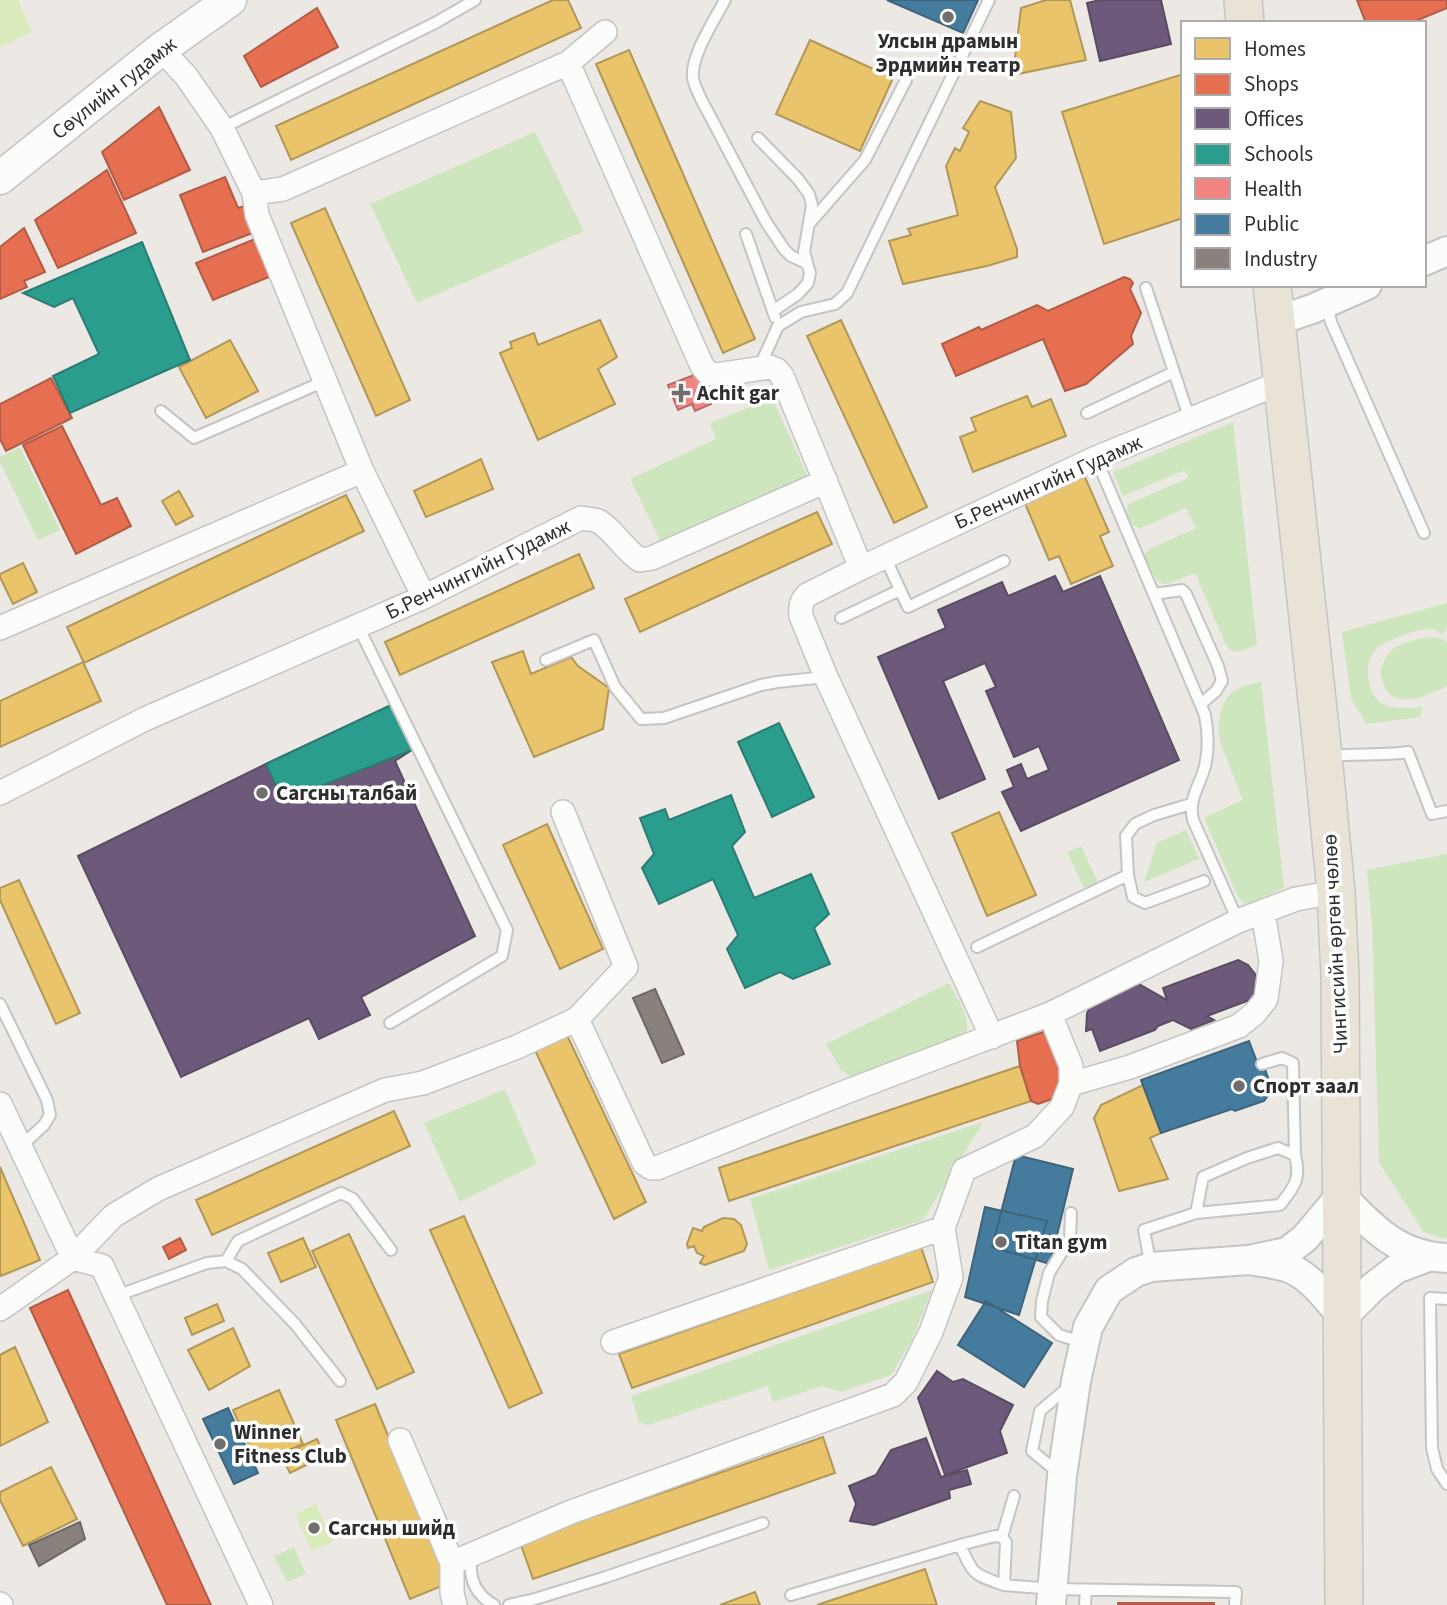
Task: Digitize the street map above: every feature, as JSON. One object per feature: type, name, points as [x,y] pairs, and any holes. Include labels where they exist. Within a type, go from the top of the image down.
[{"type":"highway","points":[[1243,0],[1245,21]]},
{"type":"highway","name":"Чингисийн өргөн чөлөө","points":[[1272,287],[1336,892],[1340,975],[1344,1605]]},
{"type":"main road","name":"Сөүлийн гудамж","points":[[0,178],[161,49],[230,0]]},
{"type":"street","points":[[254,192],[283,189],[568,63],[605,32]]},
{"type":"street","points":[[161,49],[186,76],[222,128],[254,192],[257,215],[362,471],[424,597]]},
{"type":"street","points":[[568,63],[702,366],[708,373],[716,375],[770,367],[782,376],[861,568]]},
{"type":"street","points":[[1426,260],[1447,251]]},
{"type":"street","points":[[1276,321],[1362,287]]},
{"type":"street","name":"Б.Ренчингийн Гудамж","points":[[826,677],[804,626],[800,607],[807,595],[1096,458],[1282,382]]},
{"type":"street","points":[[0,628],[362,471]]},
{"type":"street","name":"Б.Ренчингийн Гудамж","points":[[0,793],[145,719],[424,597],[581,518],[598,521],[631,555],[640,560],[652,558],[826,481]]},
{"type":"street","points":[[826,677],[992,1037]]},
{"type":"street","points":[[0,1309],[73,1258],[113,1216],[158,1189],[385,1090],[423,1083],[517,1047],[577,1019],[626,967],[563,812]]},
{"type":"street","points":[[577,1019],[644,1163],[648,1167],[662,1167],[848,1091],[1050,1014],[1238,921],[1296,899],[1336,892]]},
{"type":"street","points":[[1071,1084],[1130,1067],[1239,1026],[1255,1013],[1266,999],[1271,961],[1263,912]]},
{"type":"street","points":[[462,1558],[571,1512],[892,1395],[906,1382],[931,1332],[951,1277],[943,1228],[964,1170],[1035,1136],[1062,1107],[1071,1084],[1071,1066],[1050,1014]]},
{"type":"street","points":[[0,1104],[73,1258],[102,1266],[261,1605]]},
{"type":"street","points":[[1052,1597],[1062,1476],[1076,1381],[1088,1327],[1109,1290],[1136,1272],[1151,1266],[1249,1260],[1287,1252],[1305,1238],[1341,1195],[1373,1228],[1397,1245],[1437,1258]]},
{"type":"street","points":[[613,1342],[943,1228]]},
{"type":"street","points":[[1249,1260],[1287,1267],[1300,1274],[1343,1317],[1396,1269],[1437,1258]]},
{"type":"street","points":[[400,1440],[462,1558],[452,1593],[455,1605]]},
{"type":"lane","points":[[222,128],[435,23],[475,0]]},
{"type":"lane","points":[[725,0],[693,67],[694,80],[701,99],[766,222],[784,249],[791,256],[806,263]]},
{"type":"lane","points":[[759,368],[778,326],[801,312],[835,304],[847,293],[989,0]]},
{"type":"lane","points":[[809,224],[865,159],[906,80]]},
{"type":"lane","points":[[758,138],[798,179],[809,194],[812,205],[804,252],[810,273],[807,283],[798,294],[773,311]]},
{"type":"lane","points":[[746,234],[778,326]]},
{"type":"lane","points":[[1146,288],[1190,420]]},
{"type":"lane","points":[[1327,302],[1331,322],[1424,533]]},
{"type":"lane","points":[[1087,413],[1174,372]]},
{"type":"lane","points":[[161,411],[194,438],[325,381]]},
{"type":"lane","points":[[1096,458],[1201,704],[1207,727],[1208,751],[1191,804],[1193,820],[1238,921]]},
{"type":"lane","points":[[885,557],[908,607],[1004,561]]},
{"type":"lane","points":[[841,618],[900,590]]},
{"type":"lane","points":[[1154,594],[1182,590],[1186,594],[1218,666],[1222,681],[1216,691],[1201,704]]},
{"type":"lane","points":[[358,626],[507,930],[502,956],[390,1023]]},
{"type":"lane","points":[[546,660],[594,640],[615,687],[641,719],[664,718],[761,685],[826,677]]},
{"type":"lane","points":[[1323,756],[1408,752],[1432,814],[1447,811]]},
{"type":"lane","points":[[1191,804],[1135,824],[1126,836],[1128,875],[1133,897],[1145,903],[1204,881]]},
{"type":"lane","points":[[977,947],[1128,875]]},
{"type":"lane","points":[[0,1004],[47,1100],[50,1115],[44,1125],[20,1147]]},
{"type":"lane","points":[[1151,1266],[1144,1230],[1196,1213],[1280,1205],[1295,1186],[1299,1169],[1295,1155],[1293,1063],[1282,1058],[1262,1064]]},
{"type":"lane","points":[[1196,1213],[1203,1177],[1278,1148],[1295,1155]]},
{"type":"lane","points":[[226,1261],[238,1241],[341,1193],[353,1199],[391,1250]]},
{"type":"lane","points":[[1070,1213],[1070,1239],[1049,1273],[1041,1317],[1059,1335],[1072,1339],[1083,1349]]},
{"type":"lane","points":[[116,1296],[207,1263],[226,1261],[242,1269],[295,1324],[340,1381]]},
{"type":"lane","points":[[1447,1299],[1430,1298],[1432,1448],[1437,1469],[1447,1484]]},
{"type":"lane","points":[[1002,1537],[1014,1496]]},
{"type":"lane","points":[[509,1605],[606,1577],[763,1522]]},
{"type":"lane","points":[[791,1595],[995,1536],[1002,1537],[1006,1542],[1004,1585]]},
{"type":"lane","points":[[960,1545],[975,1574],[1004,1585],[1052,1597],[1086,1590],[1236,1592],[1235,1605]]},
{"type":"lane","points":[[462,1558],[470,1564],[479,1594],[494,1605]]},
{"type":"lane","points":[[1085,1605],[1086,1590]]},
{"type":"green space","points":[[0,0],[18,0],[32,32],[0,47]]},
{"type":"green space","points":[[535,132],[584,231],[417,303],[370,204]]},
{"type":"green space","points":[[772,398],[808,477],[661,542],[630,479],[716,439],[710,423]]},
{"type":"green space","points":[[1233,422],[1257,645],[1238,652],[1230,650],[1226,645],[1195,573],[1163,584],[1155,577],[1145,557],[1150,549],[1196,528],[1186,508],[1141,528],[1134,526],[1128,516],[1128,505],[1188,478],[1185,470],[1123,496],[1113,472]]},
{"type":"green space","points":[[20,447],[60,530],[38,540],[0,462],[0,457]]},
{"type":"green space","points":[[1447,603],[1447,626],[1443,635],[1434,629],[1428,629],[1403,635],[1376,649],[1369,662],[1368,678],[1378,700],[1392,707],[1422,707],[1420,717],[1367,724],[1351,699],[1342,632]]},
{"type":"green space","points":[[1430,637],[1443,639],[1447,643],[1447,686],[1411,699],[1391,695],[1380,674],[1386,657],[1397,646]]},
{"type":"green space","points":[[1261,682],[1284,888],[1246,905],[1238,897],[1204,818],[1243,800],[1220,742],[1220,715],[1228,696],[1243,687]]},
{"type":"green space","points":[[1186,830],[1199,859],[1144,882],[1157,843]]},
{"type":"green space","points":[[1081,846],[1099,884],[1085,890],[1067,852]]},
{"type":"green space","points":[[1447,854],[1447,1238],[1423,1231],[1379,1163],[1372,923],[1367,870]]},
{"type":"green space","points":[[949,983],[967,1021],[965,1034],[850,1076],[841,1070],[826,1044]]},
{"type":"green space","points":[[505,1089],[537,1164],[460,1202],[424,1123]]},
{"type":"green space","points":[[983,1122],[923,1220],[769,1270],[750,1199]]},
{"type":"green space","points":[[932,1290],[911,1342],[891,1375],[841,1392],[822,1386],[773,1402],[768,1386],[648,1425],[639,1422],[631,1396]]},
{"type":"green space","name":"Сагсны шийд","points":[[316,1504],[333,1542],[312,1551],[295,1514]]},
{"type":"green space","points":[[294,1547],[306,1574],[287,1582],[274,1556]]},
{"type":"building: Homes","points":[[553,0],[568,0],[581,28],[291,160],[276,126]]},
{"type":"building: Homes","points":[[1046,0],[1070,0],[1086,60],[1013,75],[1021,8]]},
{"type":"building: Homes","points":[[810,40],[893,78],[860,151],[776,114]]},
{"type":"building: Homes","points":[[629,50],[755,339],[723,353],[596,64]]},
{"type":"building: Homes","points":[[1181,75],[1181,219],[1104,244],[1062,112]]},
{"type":"building: Homes","points":[[980,101],[1011,112],[1016,158],[995,187],[1017,249],[1017,257],[903,284],[889,241],[911,235],[908,229],[958,215],[946,166],[955,148],[960,151],[969,132],[963,128]]},
{"type":"building: Homes","points":[[325,208],[410,400],[376,416],[291,223]]},
{"type":"building: Homes","points":[[600,320],[617,357],[598,369],[615,404],[538,440],[500,353],[512,348],[510,342],[534,333],[538,345]]},
{"type":"building: Homes","points":[[841,320],[927,507],[894,523],[807,336]]},
{"type":"building: Homes","points":[[230,340],[258,391],[206,418],[179,367]]},
{"type":"building: Homes","points":[[1027,396],[1032,407],[1051,399],[1066,436],[973,472],[960,437],[976,431],[971,418]]},
{"type":"building: Homes","points":[[481,459],[493,489],[426,517],[414,491]]},
{"type":"building: Homes","points":[[1084,475],[1109,532],[1100,536],[1113,566],[1071,584],[1059,556],[1049,560],[1024,501]]},
{"type":"building: Homes","points":[[179,491],[193,516],[176,525],[162,501]]},
{"type":"building: Homes","points":[[346,495],[364,531],[84,663],[67,627]]},
{"type":"building: Homes","points":[[817,512],[832,544],[640,632],[625,599]]},
{"type":"building: Homes","points":[[579,554],[594,588],[400,675],[385,642]]},
{"type":"building: Homes","points":[[23,563],[37,592],[13,604],[0,574]]},
{"type":"building: Homes","points":[[523,651],[531,674],[571,657],[578,666],[609,688],[603,729],[534,757],[492,662]]},
{"type":"building: Homes","points":[[83,662],[101,701],[0,747],[0,701]]},
{"type":"building: Homes","points":[[999,812],[1036,895],[987,916],[952,833]]},
{"type":"building: Homes","points":[[547,824],[603,949],[560,969],[503,845]]},
{"type":"building: Homes","points":[[19,880],[80,1013],[56,1024],[0,900],[0,888]]},
{"type":"building: Homes","points":[[565,1031],[646,1202],[614,1219],[533,1046]]},
{"type":"building: Homes","points":[[1020,1066],[1031,1101],[729,1201],[719,1168]]},
{"type":"building: Homes","points":[[1143,1085],[1161,1133],[1150,1138],[1168,1179],[1119,1191],[1094,1118],[1101,1105]]},
{"type":"building: Homes","points":[[1143,1085],[1161,1133],[1150,1138],[1168,1179],[1119,1191],[1094,1118],[1101,1105]]},
{"type":"building: Homes","points":[[394,1111],[410,1146],[212,1235],[196,1200]]},
{"type":"building: Homes","points":[[0,1167],[40,1260],[1,1276],[0,1273]]},
{"type":"building: Homes","points":[[464,1216],[542,1393],[509,1408],[430,1230]]},
{"type":"building: Homes","points":[[723,1218],[734,1219],[741,1225],[747,1244],[744,1251],[705,1265],[700,1263],[704,1256],[697,1253],[694,1246],[688,1248],[687,1244],[693,1228],[702,1231],[704,1227]]},
{"type":"building: Homes","points":[[349,1234],[414,1372],[377,1389],[312,1251]]},
{"type":"building: Homes","points":[[303,1238],[316,1267],[281,1282],[268,1253]]},
{"type":"building: Homes","points":[[921,1247],[933,1282],[632,1388],[619,1354]]},
{"type":"building: Homes","points":[[217,1304],[224,1321],[192,1335],[185,1318]]},
{"type":"building: Homes","points":[[233,1328],[250,1366],[209,1390],[188,1350]]},
{"type":"building: Homes","points":[[15,1347],[48,1422],[0,1446],[0,1355]]},
{"type":"building: Homes","points":[[279,1390],[303,1444],[257,1464],[233,1410]]},
{"type":"building: Homes","points":[[375,1404],[449,1583],[410,1599],[336,1420]]},
{"type":"building: Homes","points":[[823,1437],[835,1473],[533,1579],[520,1542]]},
{"type":"building: Homes","points":[[317,1439],[325,1456],[290,1473],[281,1455]]},
{"type":"building: Homes","points":[[51,1467],[77,1519],[23,1546],[0,1500],[0,1492]]},
{"type":"building: Homes","points":[[925,1569],[937,1605],[817,1605]]},
{"type":"building: Homes","points":[[755,1592],[760,1605],[720,1605]]},
{"type":"building: Shops","points":[[1357,0],[1447,0],[1447,8],[1416,21],[1365,21]]},
{"type":"building: Shops","points":[[317,8],[338,47],[261,87],[244,56]]},
{"type":"building: Shops","points":[[159,107],[190,170],[124,200],[102,152]]},
{"type":"building: Shops","points":[[107,170],[136,233],[58,268],[35,220]]},
{"type":"building: Shops","points":[[225,177],[238,208],[244,206],[255,232],[203,252],[180,195]]},
{"type":"building: Shops","points":[[24,228],[45,272],[24,281],[27,287],[0,299],[0,247]]},
{"type":"building: Shops","points":[[260,237],[276,274],[213,300],[196,263]]},
{"type":"building: Shops","points":[[1124,277],[1133,283],[1130,289],[1141,313],[1131,336],[1133,344],[1086,384],[1065,391],[1043,339],[956,376],[942,344],[1037,305],[1048,311]]},
{"type":"building: Shops","points":[[51,378],[72,418],[6,451],[0,439],[0,404]]},
{"type":"building: Shops","points":[[62,426],[101,505],[117,498],[131,526],[76,554],[23,445]]},
{"type":"building: Shops","points":[[161,881],[235,1037],[220,1046],[144,888]]},
{"type":"building: Shops","points":[[1046,1031],[1064,1081],[1058,1097],[1038,1104],[1031,1101],[1020,1066],[1017,1041]]},
{"type":"building: Shops","points":[[180,1238],[186,1250],[169,1259],[163,1247]]},
{"type":"building: Shops","points":[[68,1290],[211,1605],[167,1605],[30,1308]]},
{"type":"building: Shops","points":[[1214,1603],[1214,1605],[1118,1605]]},
{"type":"building: Shops","points":[[1214,1603],[1214,1605],[1118,1605]]},
{"type":"building: Offices","points":[[1100,0],[1161,0],[1171,44],[1100,61],[1087,3]]},
{"type":"building: Offices","points":[[1055,576],[1063,592],[1100,576],[1179,760],[1021,831],[1002,792],[1014,787],[1007,770],[1021,764],[1027,779],[1049,770],[1039,746],[1014,757],[986,691],[996,687],[985,663],[943,681],[985,779],[939,799],[878,657],[946,628],[938,610],[1002,582],[1008,596]]},
{"type":"building: Offices","points":[[391,705],[412,750],[395,761],[475,936],[361,997],[370,1015],[319,1039],[309,1018],[181,1077],[78,856]]},
{"type":"building: Offices","points":[[1238,960],[1248,965],[1255,974],[1258,984],[1256,992],[1250,1000],[1207,1016],[1214,1020],[1191,1029],[1173,1020],[1155,1030],[1100,1051],[1092,1029],[1086,1031],[1087,1013],[1093,1003],[1102,997],[1139,984],[1167,1000],[1163,988]]},
{"type":"building: Offices","points":[[937,1371],[953,1382],[963,1379],[1013,1405],[1000,1431],[1007,1453],[945,1475],[918,1398]]},
{"type":"building: Offices","points":[[926,1438],[941,1477],[967,1470],[971,1484],[949,1490],[950,1498],[874,1525],[850,1521],[856,1504],[849,1486],[876,1475],[891,1450]]},
{"type":"building: Schools","points":[[142,242],[190,360],[70,413],[53,376],[99,354],[73,298],[54,307],[23,293]]},
{"type":"building: Schools","points":[[391,705],[412,750],[283,801],[266,764]]},
{"type":"building: Schools","points":[[779,723],[814,797],[772,817],[738,742]]},
{"type":"building: Schools","points":[[731,795],[745,832],[732,846],[754,898],[811,874],[829,914],[814,928],[830,964],[793,979],[780,972],[745,988],[727,949],[738,935],[713,879],[659,904],[642,868],[654,854],[640,818],[665,809],[669,820]]},
{"type":"building: Health","points":[[699,373],[711,404],[695,411],[692,404],[678,410],[668,385]]},
{"type":"building: Public","name":"Улсын драмын Эрдмийн театр","points":[[887,0],[978,0],[963,33]]},
{"type":"building: Public","points":[[1249,1041],[1259,1067],[1264,1066],[1270,1084],[1270,1093],[1264,1101],[1161,1133],[1141,1080]]},
{"type":"building: Public","points":[[1016,1155],[1073,1169],[1050,1264],[992,1247]]},
{"type":"building: Public","points":[[985,1207],[1047,1221],[1019,1315],[965,1297]]},
{"type":"building: Public","points":[[986,1301],[1052,1343],[1024,1387],[958,1345]]},
{"type":"building: Public","points":[[228,1408],[258,1473],[234,1484],[203,1419]]},
{"type":"building: Industry","points":[[655,989],[684,1054],[662,1063],[633,998]]},
{"type":"building: Industry","points":[[80,1522],[85,1539],[39,1566],[29,1545]]},
{"type":"place","name":"Улсын драмын Эрдмийн театр","points":[[948,17]]},
{"type":"place","name":"Achit gar","points":[[681,393]]},
{"type":"place","name":"Сагсны талбай","points":[[262,793]]},
{"type":"place","name":"Спорт заал","points":[[1239,1086]]},
{"type":"place","name":"Titan gym","points":[[1001,1242]]},
{"type":"place","name":"Winner Fitness Club","points":[[220,1444]]},
{"type":"place","name":"Сагсны шийд","points":[[314,1528]]}]
